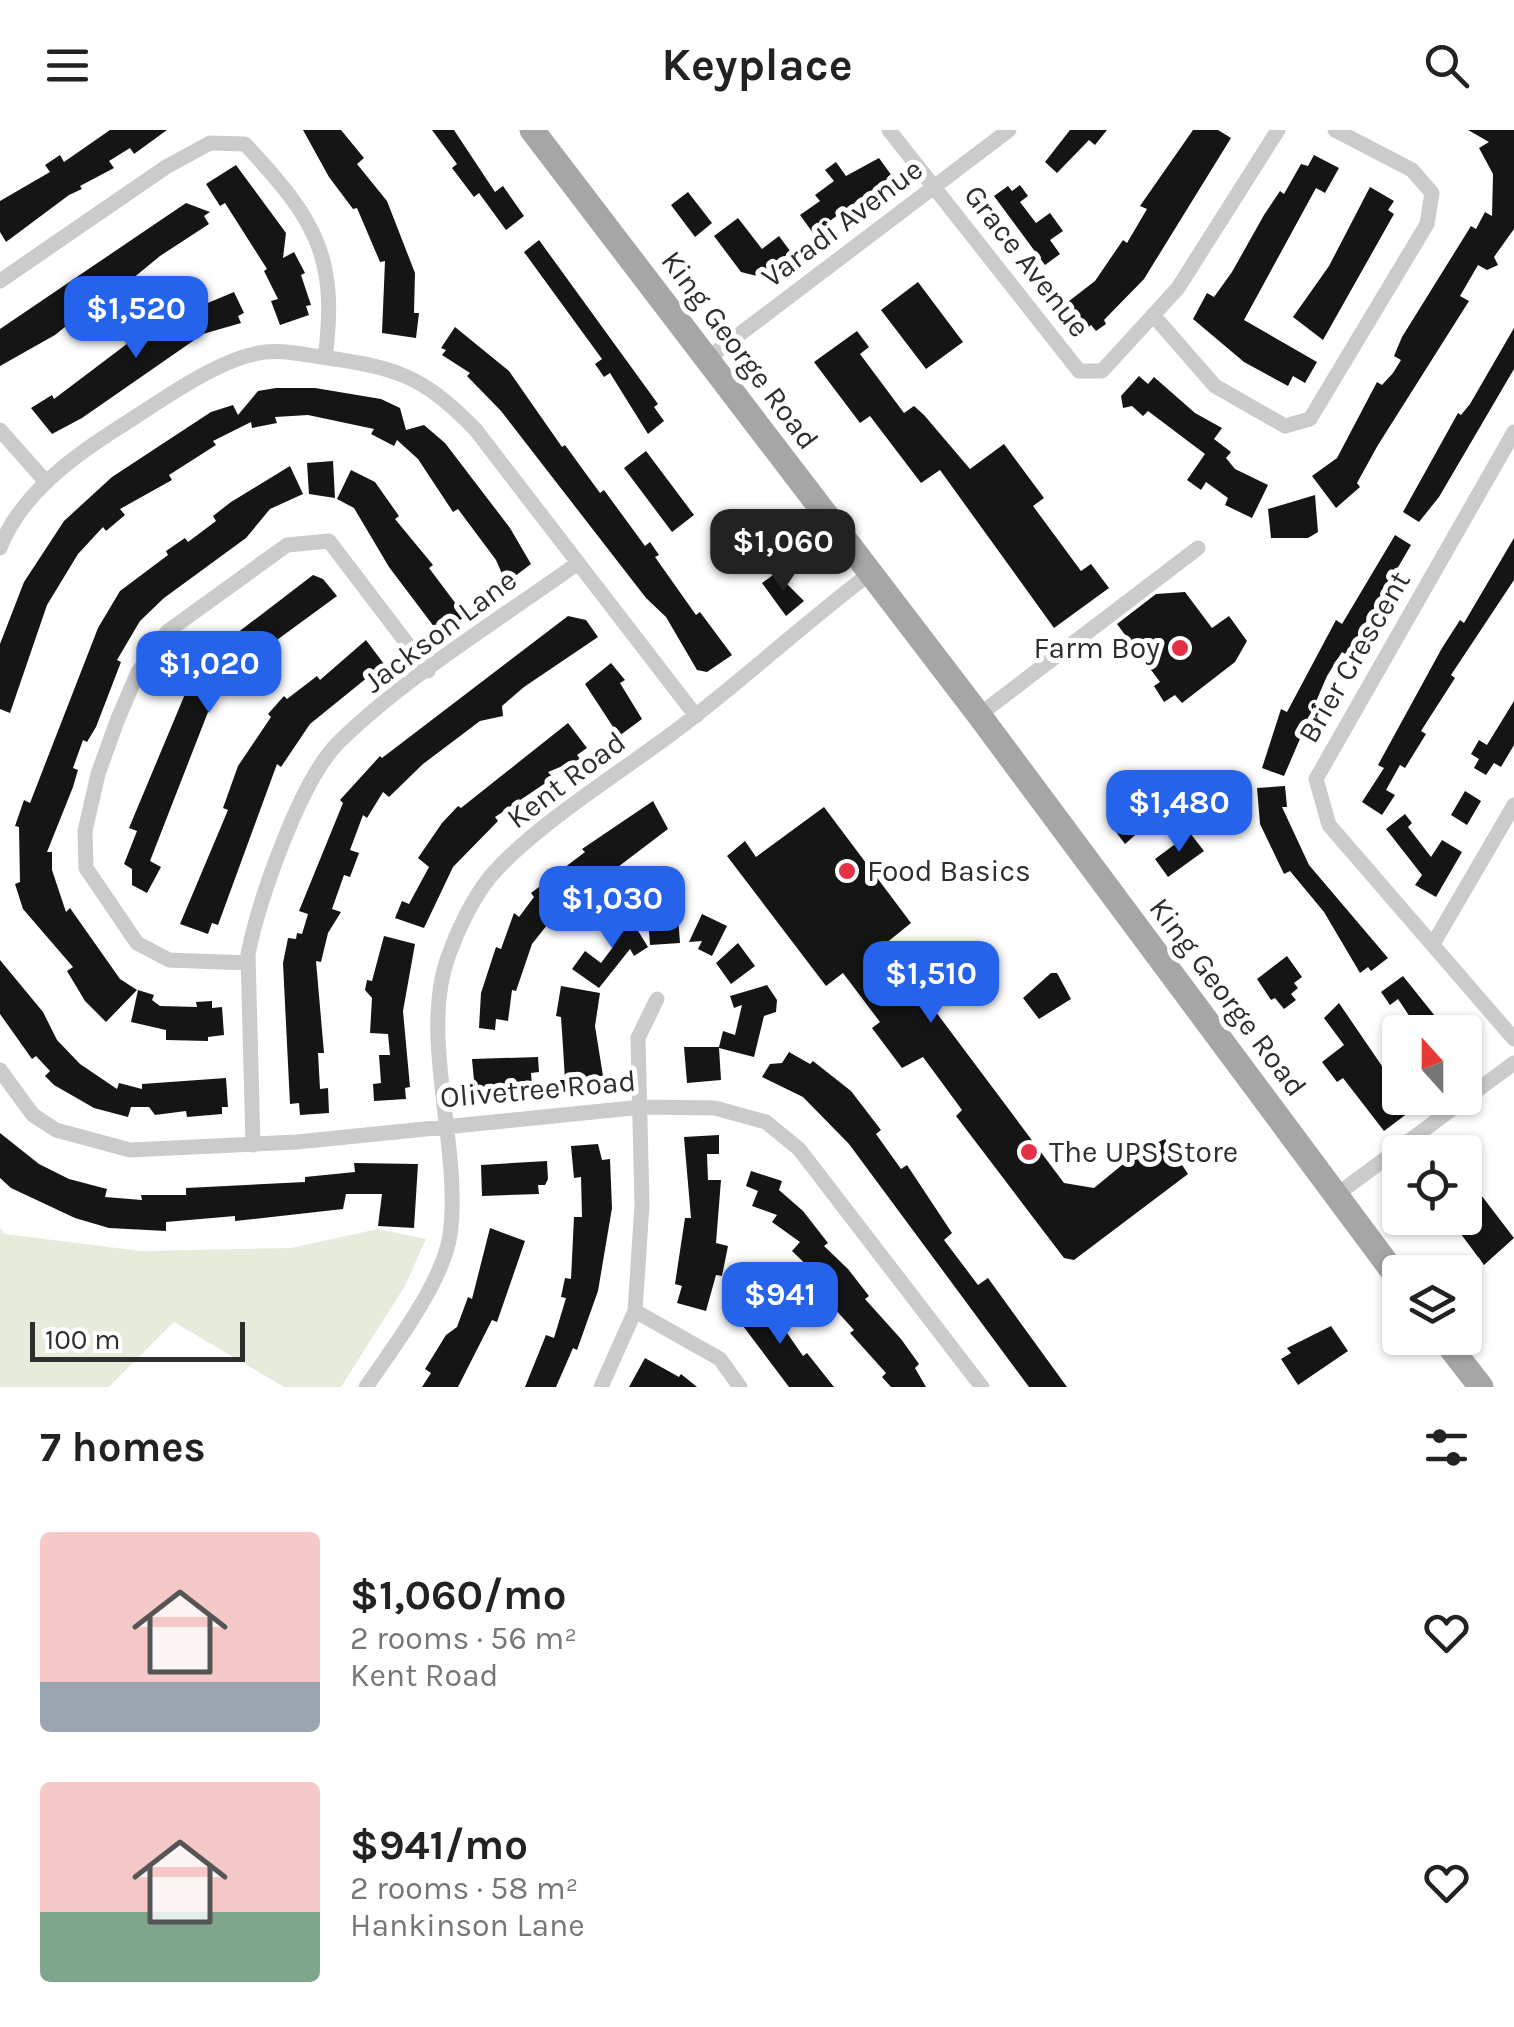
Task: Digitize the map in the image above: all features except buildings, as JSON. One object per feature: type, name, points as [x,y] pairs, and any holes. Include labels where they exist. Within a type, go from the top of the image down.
[{"type":"main road","name":"King George Road","points":[[532,130],[978,716],[1382,1257]]},
{"type":"main road","points":[[1456,1355],[1480,1387]]},
{"type":"street","name":"Grace Avenue","points":[[889,130],[1078,370],[1102,371],[1153,315]]},
{"type":"street","name":"Varadi Avenue","points":[[707,359],[1009,130]]},
{"type":"street","points":[[1278,130],[1178,288],[1153,315],[1215,386],[1285,426],[1310,419],[1427,224],[1432,193],[1412,170],[1335,130]]},
{"type":"street","points":[[0,281],[166,166],[210,143],[245,144],[300,210],[324,252],[331,295],[324,357]]},
{"type":"street","points":[[0,548],[46,482],[77,454],[180,388],[254,354],[375,364],[412,377],[446,399],[475,429],[696,716]]},
{"type":"street","points":[[0,430],[46,482]]},
{"type":"street","name":"Brier Crescent","points":[[1514,432],[1316,779],[1329,824],[1514,1038]]},
{"type":"street","points":[[248,962],[169,960],[138,943],[86,868],[85,831],[98,774],[138,672],[168,631],[287,545],[329,541],[428,671]]},
{"type":"street","points":[[978,716],[1198,548]]},
{"type":"street","name":"Jackson Lane","points":[[253,1145],[248,962],[254,927],[310,782],[336,744],[428,671],[578,563]]},
{"type":"street","name":"Kent Road","points":[[366,1387],[418,1308],[450,1238],[449,1124],[436,1012],[448,958],[475,901],[490,877],[524,846],[696,716],[868,575]]},
{"type":"street","points":[[1433,944],[1514,806]]},
{"type":"street","points":[[601,1387],[636,1311],[642,1204],[638,1038],[657,1000]]},
{"type":"street","points":[[1335,1196],[1514,1062]]},
{"type":"street","name":"Olivetree Road","points":[[0,1070],[34,1115],[76,1137],[130,1150],[253,1145],[642,1107],[715,1108],[766,1122],[799,1148],[982,1387]]},
{"type":"street","points":[[636,1311],[720,1359],[740,1387]]},
{"type":"green space","points":[[0,1228],[5,1234],[141,1251],[291,1248],[378,1229],[426,1239],[405,1286],[341,1387],[284,1387],[174,1322],[109,1387],[0,1387]]},
{"type":"place","name":"Farm Boy","points":[[1180,648]]},
{"type":"place","name":"Food Basics","points":[[847,871]]},
{"type":"place","name":"The UPS Store","points":[[1029,1152]]}]
